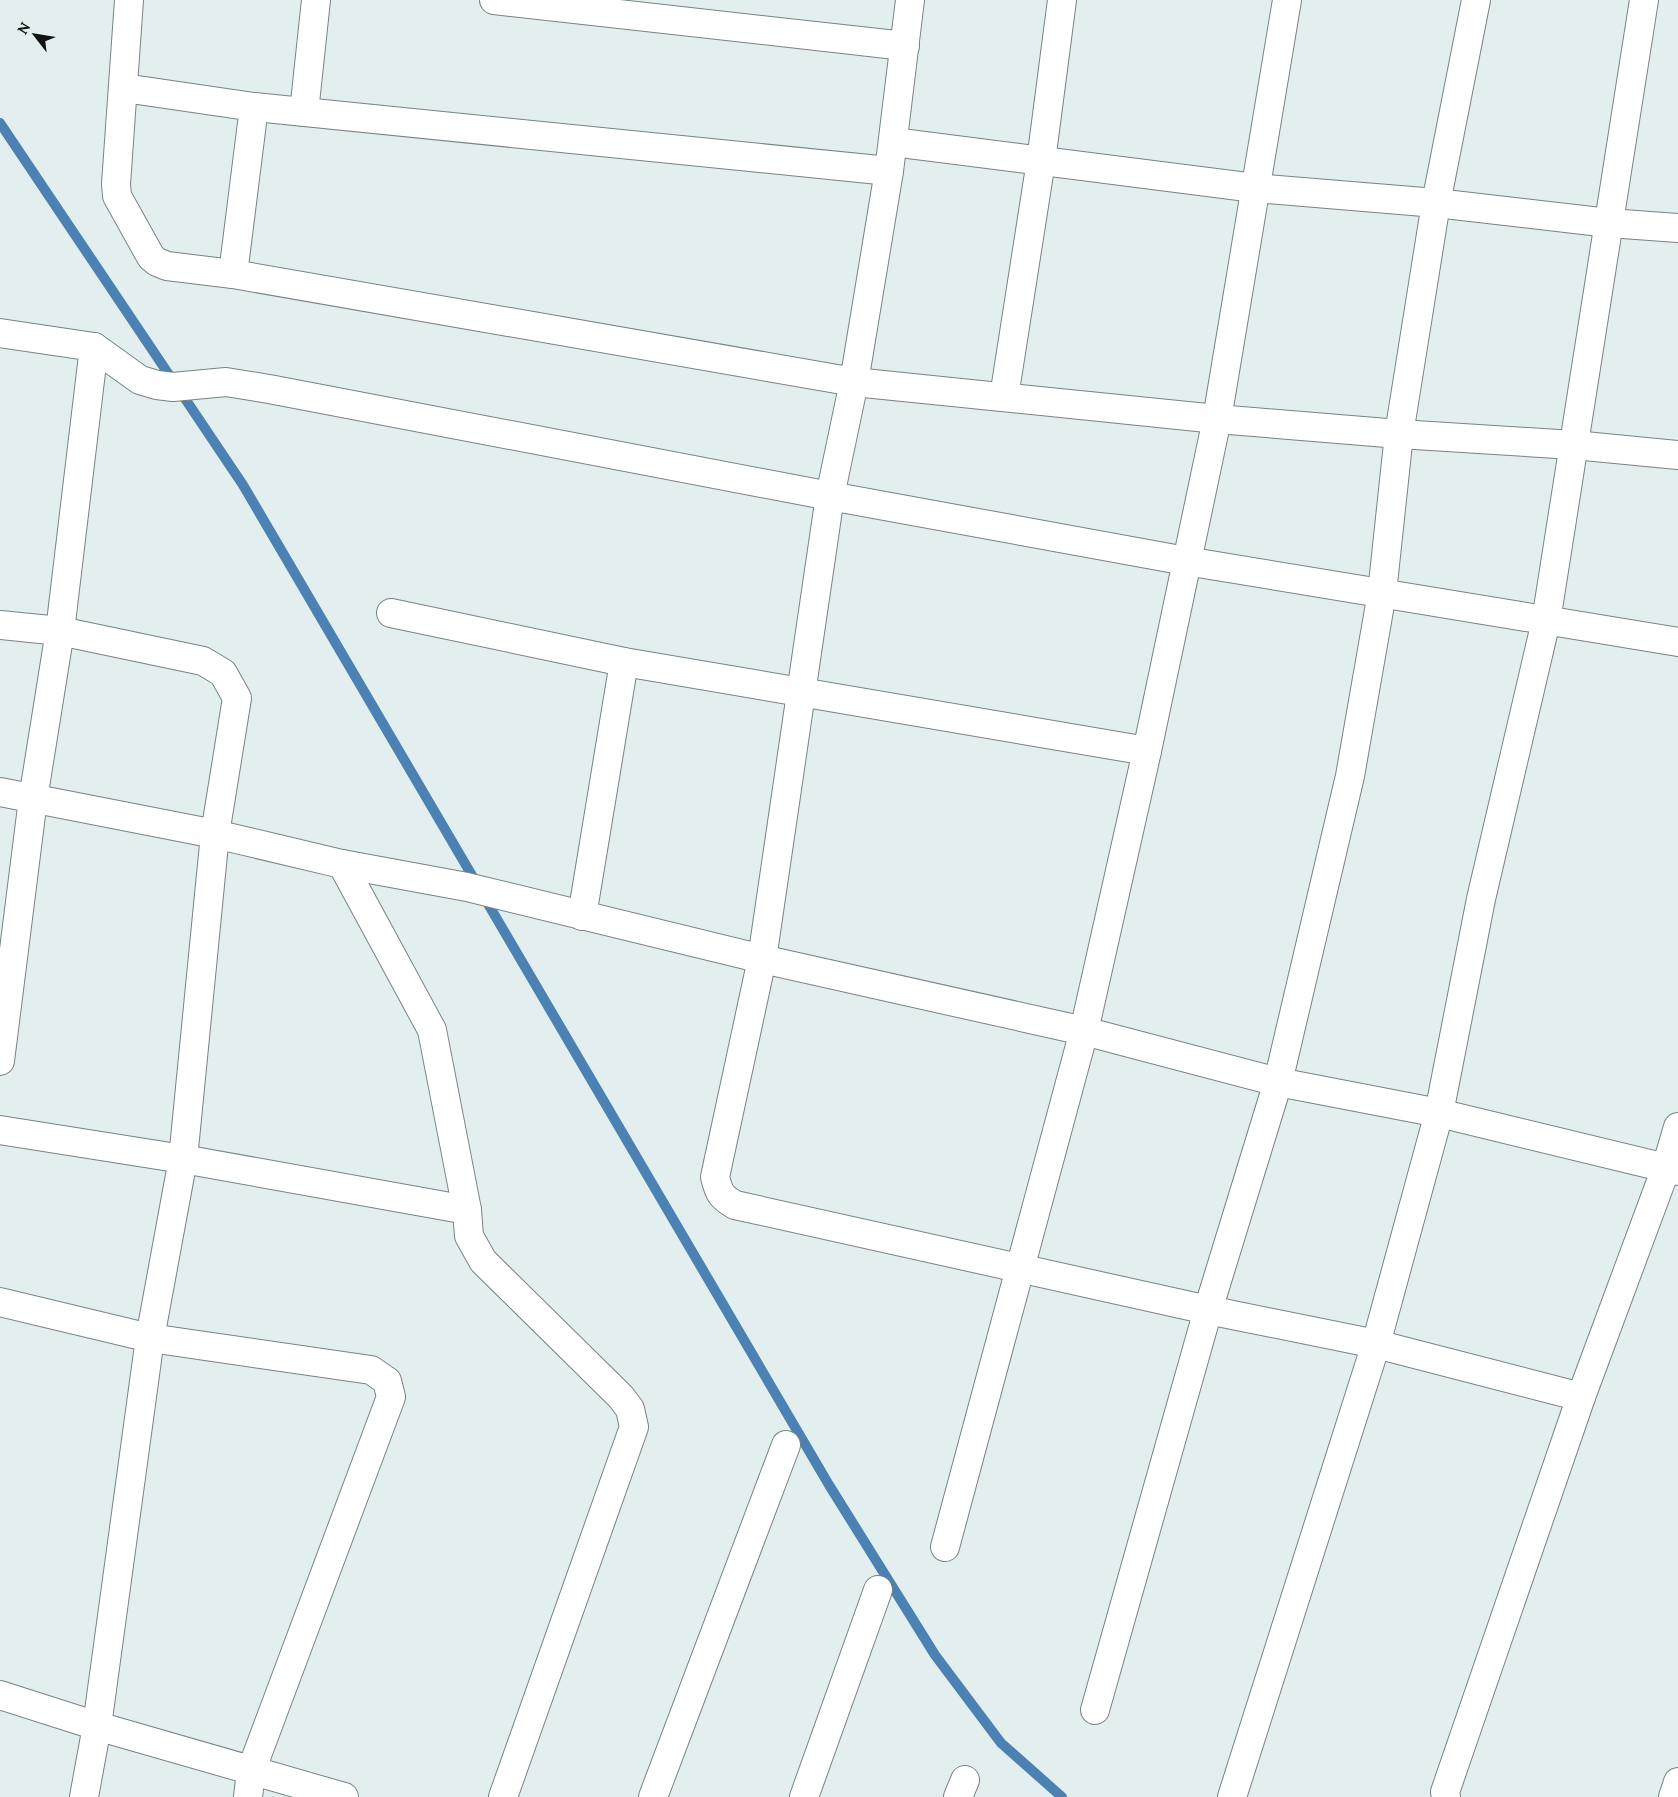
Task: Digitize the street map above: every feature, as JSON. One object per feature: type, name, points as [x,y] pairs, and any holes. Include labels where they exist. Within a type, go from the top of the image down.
[{"type":"street","points":[[129,0],[116,184],[117,196],[151,257],[167,266],[233,274],[854,382],[1217,419],[1399,434],[1574,445],[1678,455]]},
{"type":"street","points":[[304,112],[316,0]]},
{"type":"street","points":[[494,0],[905,46]]},
{"type":"street","points":[[910,0],[889,171],[854,382],[830,496],[762,959],[715,1177],[720,1194],[735,1206],[1208,1310],[1376,1344],[1581,1397]]},
{"type":"street","points":[[1004,397],[1041,161],[1062,0]]},
{"type":"street","points":[[945,1547],[1084,1031],[1147,751],[1217,419],[1287,0]]},
{"type":"street","points":[[1095,1710],[1208,1310],[1278,1082],[1317,908],[1350,776],[1382,593],[1399,434],[1436,203],[1476,0]]},
{"type":"street","points":[[1232,1797],[1376,1344],[1439,1113],[1481,899],[1546,621],[1644,0]]},
{"type":"street","points":[[124,88],[254,107],[889,171]]},
{"type":"street","points":[[233,274],[254,107]]},
{"type":"street","points":[[893,142],[1255,188],[1436,203],[1609,223],[1678,228]]},
{"type":"street","points":[[0,333],[94,347],[140,380],[157,385],[174,388],[226,382],[1186,561],[1678,642]]},
{"type":"street","points":[[0,1061],[33,799],[60,631],[94,347]]},
{"type":"street","points":[[391,613],[624,662],[1147,751]]},
{"type":"street","points":[[0,625],[60,631],[203,661],[223,672],[236,698],[215,834],[182,1159],[150,1338],[97,1726],[84,1797]]},
{"type":"street","points":[[582,916],[624,662]]},
{"type":"street","points":[[0,792],[215,834],[342,864],[467,887],[762,959],[1084,1031],[1278,1082],[1439,1113],[1672,1169]]},
{"type":"street","points":[[342,864],[432,1030],[467,1210],[469,1236],[483,1261],[621,1396],[630,1410],[634,1427],[504,1797]]},
{"type":"street","points":[[1446,1797],[1445,1792],[1581,1397],[1672,1169],[1678,1127]]},
{"type":"street","points":[[0,1130],[182,1159],[467,1210]]},
{"type":"street","points":[[0,1302],[150,1338],[371,1370],[387,1381],[390,1397],[251,1770],[248,1797]]},
{"type":"street","points":[[653,1797],[786,1445]]},
{"type":"street","points":[[804,1797],[878,1590]]},
{"type":"street","points":[[0,1695],[97,1726],[344,1797]]},
{"type":"street","points":[[1673,1797],[1678,1782]]},
{"type":"waterway","points":[[0,123],[243,485],[477,884]]},
{"type":"waterway","points":[[484,897],[829,1485],[935,1655],[1001,1743],[1062,1797]]}]
